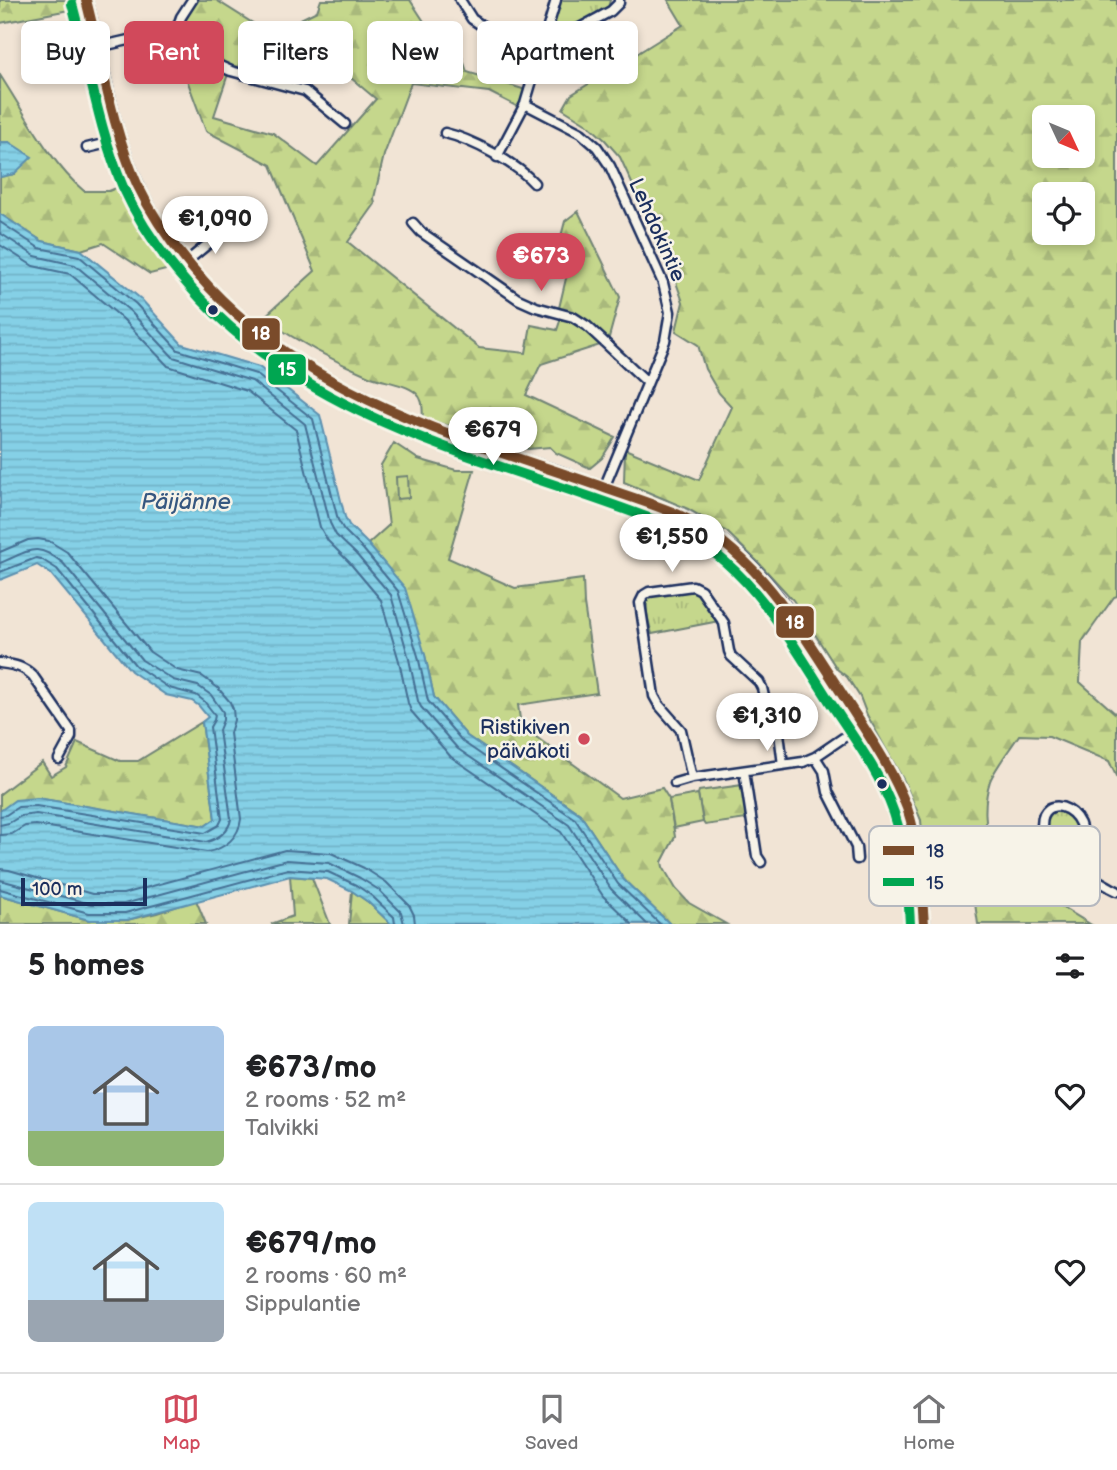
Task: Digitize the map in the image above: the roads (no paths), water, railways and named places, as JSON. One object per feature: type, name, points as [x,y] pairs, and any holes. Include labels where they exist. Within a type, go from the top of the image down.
[{"type":"street","points":[[86,0],[91,21]]},
{"type":"street","points":[[180,21],[192,0]]},
{"type":"street","points":[[460,0],[477,22]]},
{"type":"street","points":[[549,21],[556,0]]},
{"type":"street","points":[[592,21],[611,11],[619,0]]},
{"type":"street","points":[[224,68],[305,91],[345,124]]},
{"type":"street","points":[[107,84],[120,140],[147,204],[186,262],[218,297],[255,330],[296,360],[341,387],[386,409],[443,433],[683,516],[722,540],[746,561],[780,599],[862,725],[899,787],[912,826]]},
{"type":"street","points":[[497,157],[525,104],[531,84]]},
{"type":"street","name":"Lehdokintie","points":[[525,104],[581,134],[597,147],[610,166],[663,283],[670,312],[665,341],[604,488]]},
{"type":"street","points":[[445,133],[459,136],[497,157],[525,173],[534,183]]},
{"type":"street","points":[[87,148],[120,140]]},
{"type":"street","points":[[413,223],[421,232],[518,299],[573,317],[587,326],[647,382]]},
{"type":"street","points":[[186,262],[230,229]]},
{"type":"street","points":[[692,778],[683,734],[654,696],[640,603],[649,592],[693,586],[701,590],[724,623],[731,656],[762,688],[768,713],[779,733],[783,765]]},
{"type":"street","points":[[0,663],[18,665],[33,676],[71,731],[71,737],[59,759]]},
{"type":"street","points":[[675,783],[692,778],[803,762],[815,757],[862,725]]},
{"type":"street","points":[[815,757],[824,771],[828,792],[856,847],[857,859]]},
{"type":"street","points":[[744,771],[757,856],[761,862]]},
{"type":"street","points":[[1042,826],[1047,811],[1062,806],[1075,814],[1079,826]]},
{"type":"street","points":[[1100,881],[1117,891]]},
{"type":"street","points":[[923,906],[924,924]]},
{"type":"water","points":[[0,142],[9,142],[32,157],[14,174],[0,177]]},
{"type":"water","name":"Päijänne","points":[[0,214],[42,241],[81,250],[141,299],[182,344],[259,367],[320,415],[345,517],[349,525],[405,588],[425,655],[434,697],[467,736],[580,814],[624,880],[670,924],[391,924],[368,902],[327,879],[290,876],[127,920],[89,920],[0,895],[0,811],[15,800],[37,798],[205,826],[215,819],[202,722],[208,717],[199,706],[192,701],[166,695],[131,671],[51,574],[37,565],[0,580]]},
{"type":"place","name":"Ristikiven päiväkoti","points":[[584,739]]}]
